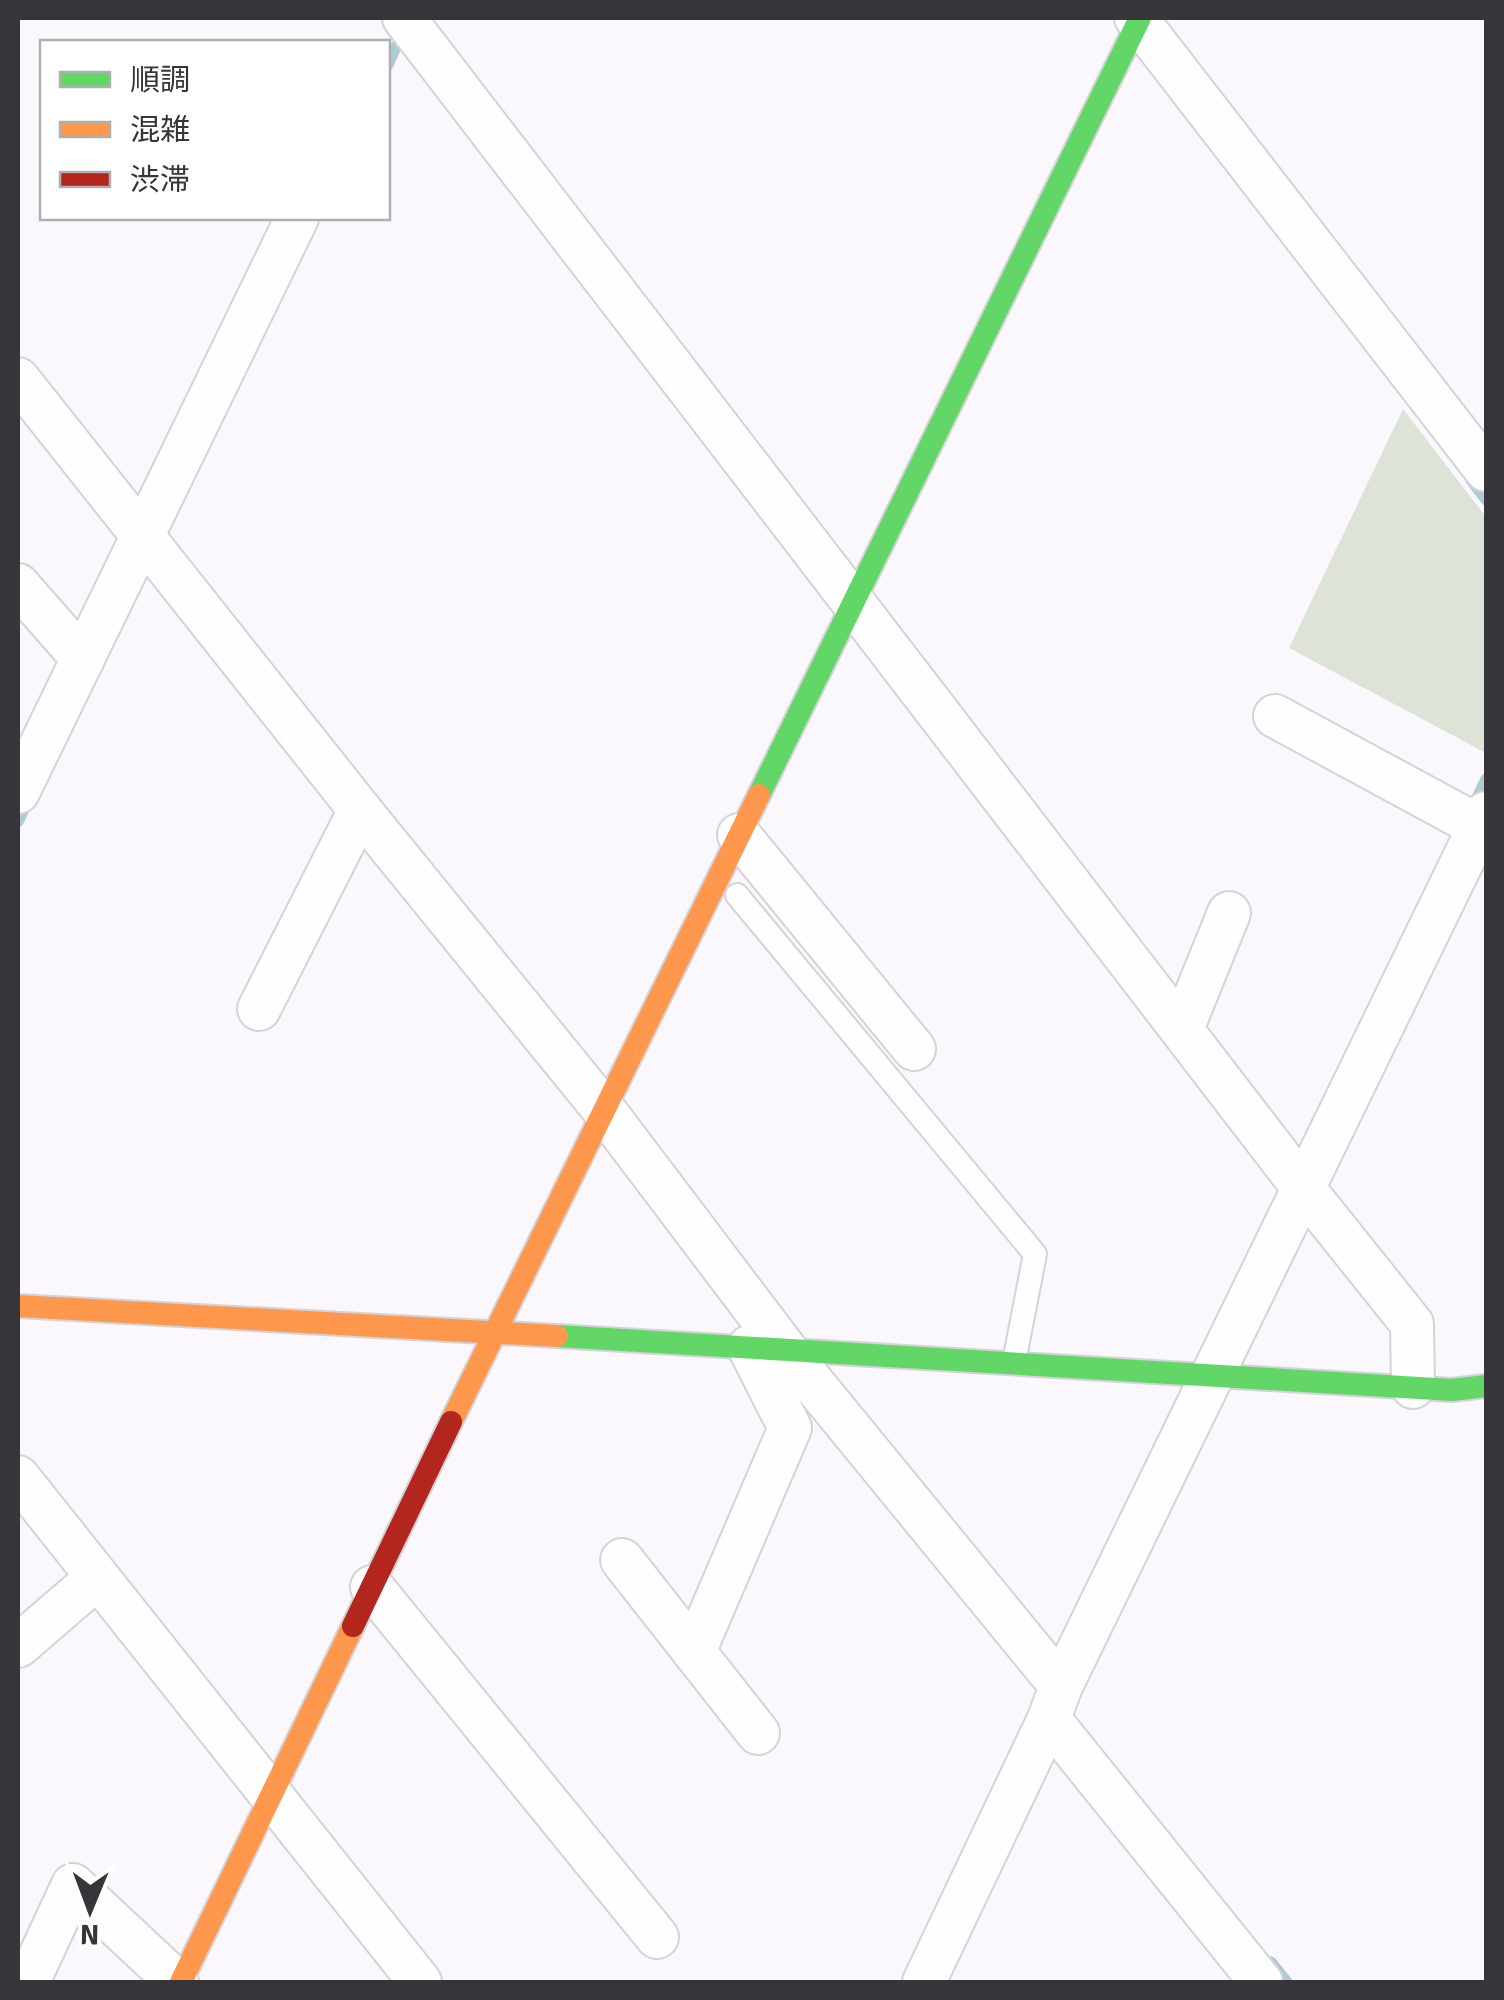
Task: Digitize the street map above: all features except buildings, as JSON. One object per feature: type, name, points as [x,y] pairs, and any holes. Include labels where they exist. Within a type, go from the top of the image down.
[{"type":"street","points":[[404,18],[1412,1324],[1413,1388]]},
{"type":"street","points":[[28,1982],[73,1885],[179,1982],[270,1797],[379,1596],[495,1332],[1138,19],[1486,470]]},
{"type":"street","points":[[18,792],[296,220]]},
{"type":"street","points":[[18,380],[604,1110],[767,1348],[1055,1702],[1261,1982]]},
{"type":"street","points":[[18,584],[83,660]]},
{"type":"street","points":[[924,1982],[1055,1702],[1483,820],[1276,716]]},
{"type":"street","points":[[259,1009],[360,810]]},
{"type":"street","points":[[739,835],[914,1049]]},
{"type":"street","points":[[1182,1029],[1229,912]]},
{"type":"street","points":[[18,1306],[1485,1392]]},
{"type":"street","points":[[694,1652],[790,1428],[767,1348]]},
{"type":"street","points":[[18,1476],[420,1982]]},
{"type":"street","points":[[622,1560],[758,1733]]},
{"type":"street","points":[[18,1646],[97,1578]]},
{"type":"street","points":[[379,1596],[656,1937]]},
{"type":"street","points":[[370,1982],[390,1945]]},
{"type":"lane","points":[[738,894],[1035,1254],[1014,1363]]},
{"type":"shaded area","points":[[1403,409],[1486,517],[1486,753],[1289,648]]},
{"type":"waterway","points":[[390,61],[397,45]]},
{"type":"waterway","points":[[1471,480],[1486,500]]},
{"type":"waterway","points":[[1474,804],[1486,779]]},
{"type":"waterway","points":[[18,822],[29,799]]},
{"type":"waterway","points":[[1271,1962],[1287,1982]]},
{"type":"traffic: fast","points":[[759,795],[1140,18]]},
{"type":"traffic: fast","points":[[557,1336],[1452,1390],[1486,1386]]},
{"type":"traffic: slow","points":[[451,1422],[759,795]]},
{"type":"traffic: slow","points":[[18,1306],[557,1336]]},
{"type":"traffic: slow","points":[[181,1982],[353,1626]]},
{"type":"traffic: jam","points":[[353,1626],[451,1422]]}]
